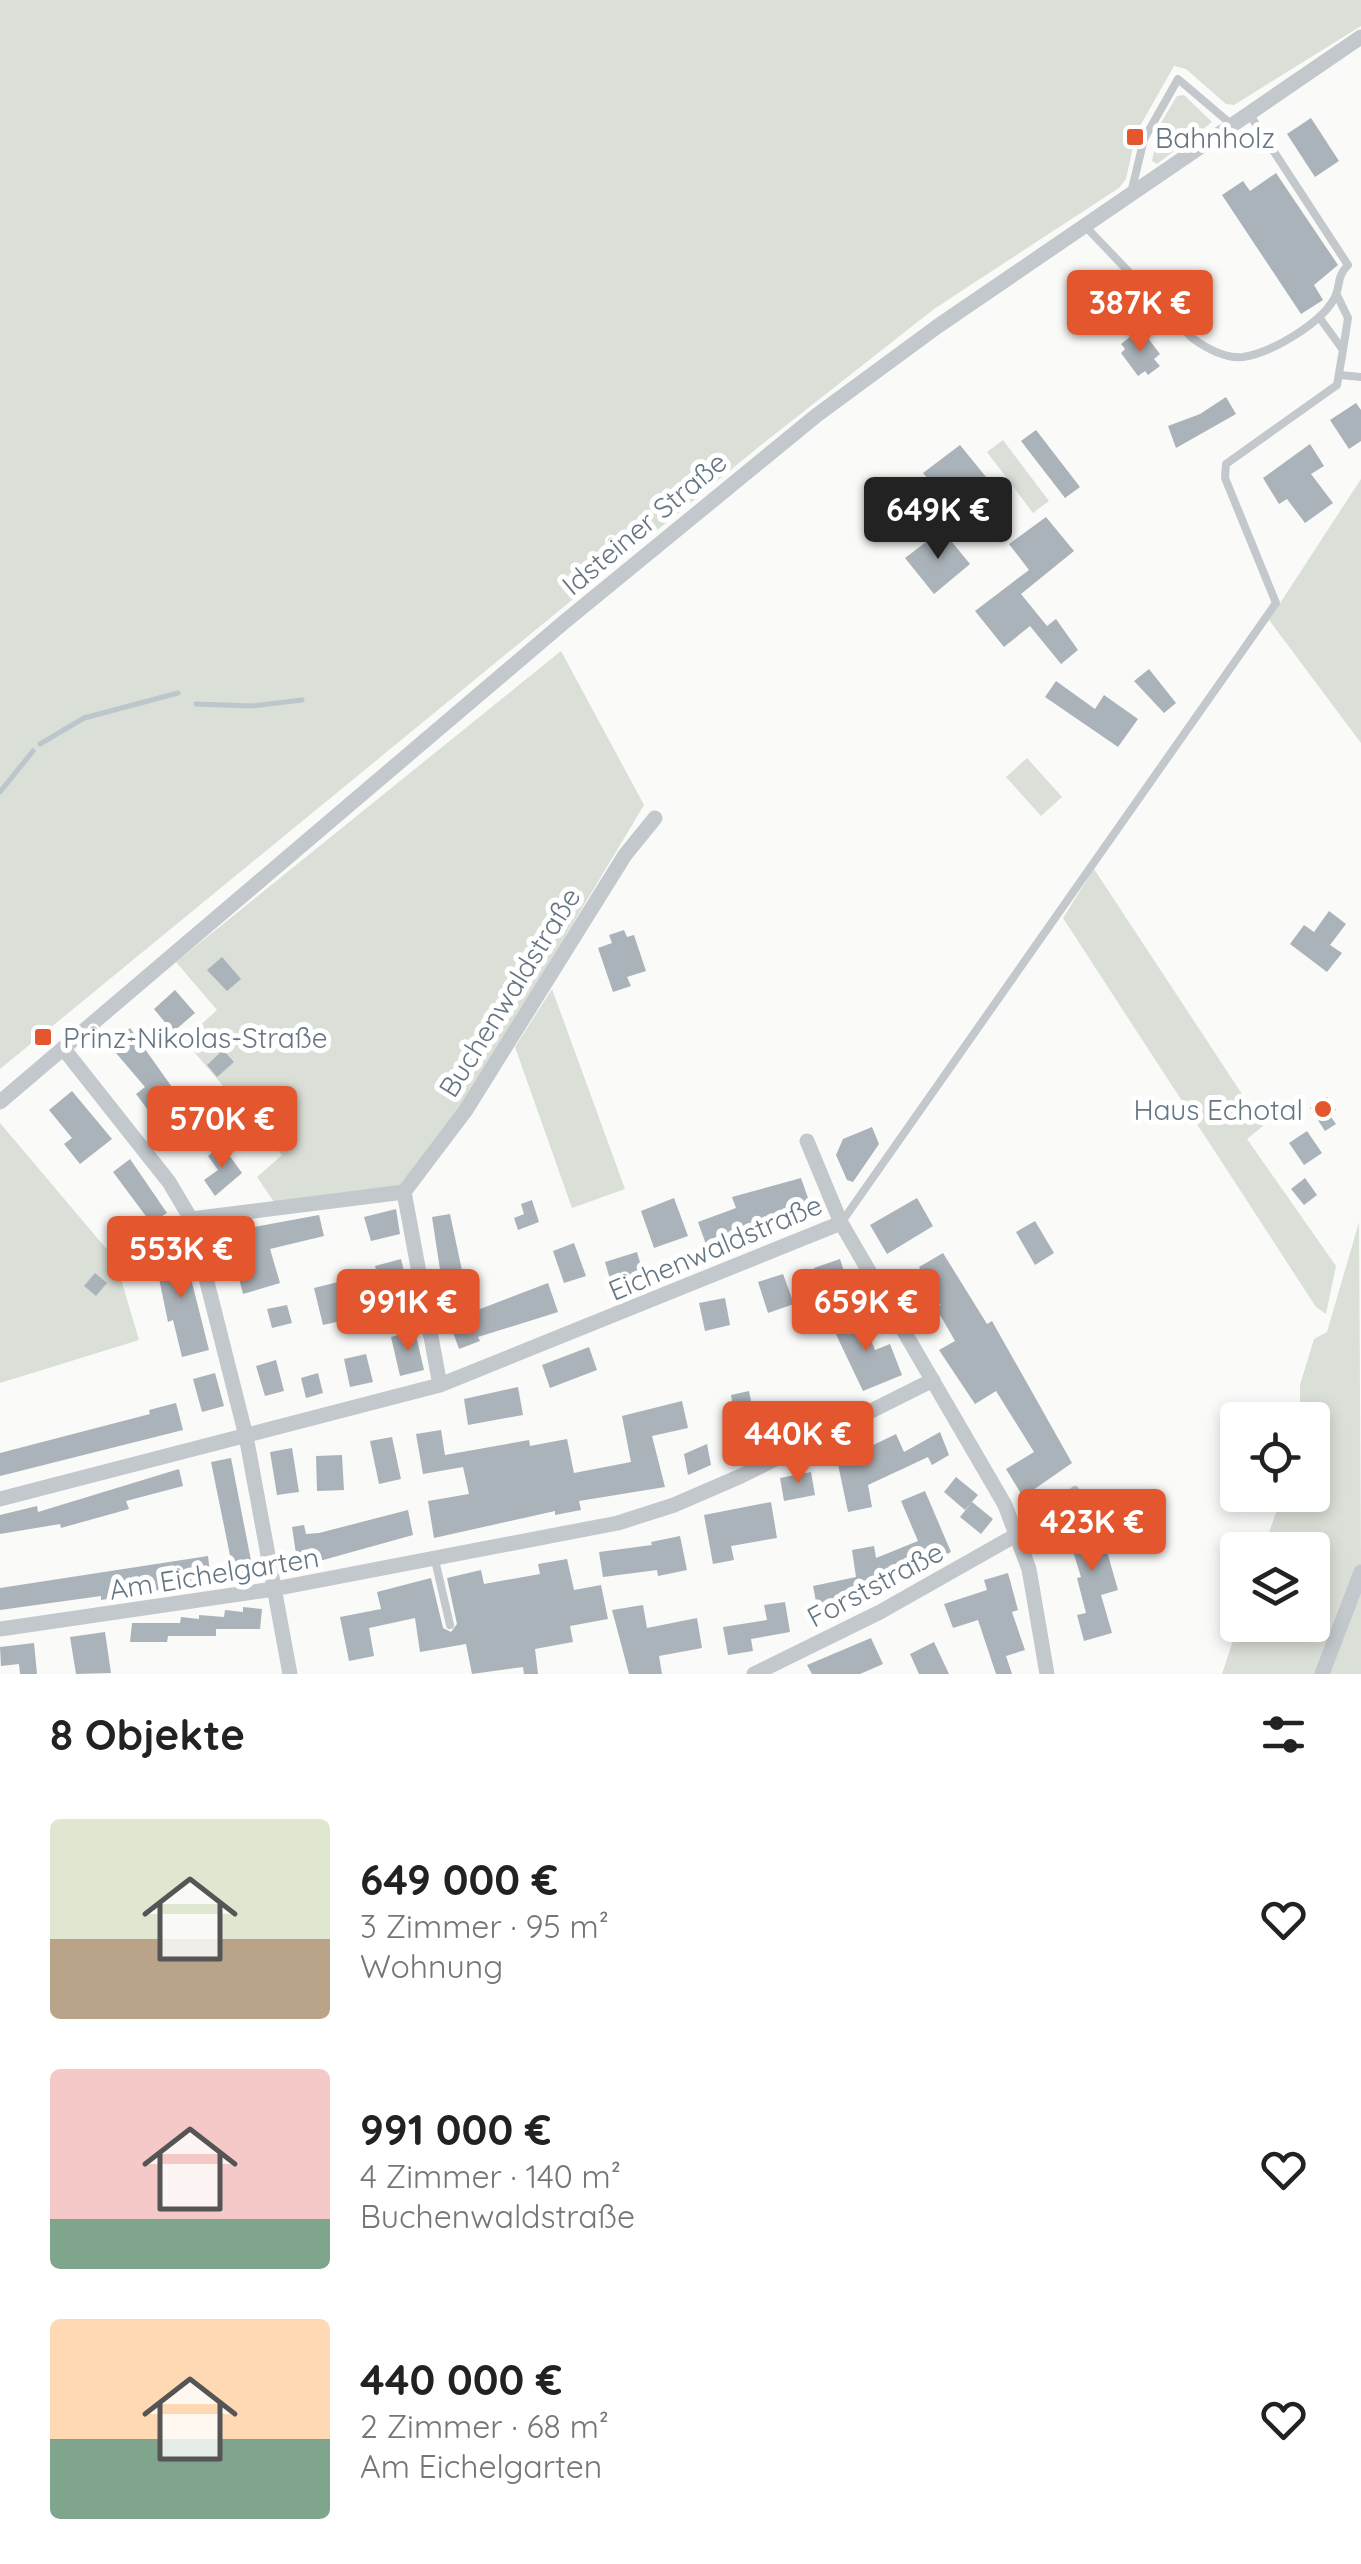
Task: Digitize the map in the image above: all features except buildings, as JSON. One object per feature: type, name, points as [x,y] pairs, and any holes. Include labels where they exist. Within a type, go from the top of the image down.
[{"type":"street","name":"Idsteiner Straße","points":[[0,1102],[702,506],[938,326],[1361,37]]},
{"type":"street","name":"Buchenwaldstraße","points":[[404,1192],[466,1110],[615,870],[656,818]]},
{"type":"street","points":[[63,1048],[169,1182],[191,1219],[246,1436],[290,1674]]},
{"type":"street","points":[[808,1141],[841,1223],[1018,1534],[1041,1620],[1047,1674]]},
{"type":"street","points":[[191,1219],[404,1192],[440,1385]]},
{"type":"street","name":"Eichenwaldstraße","points":[[0,1498],[440,1385],[841,1223]]},
{"type":"street","name":"Am Eichelgarten","points":[[0,1629],[274,1589],[618,1523],[674,1505],[933,1380]]},
{"type":"street","name":"Forststraße","points":[[754,1674],[880,1612],[1018,1534]]},
{"type":"street","points":[[1322,1674],[1361,1572]]},
{"type":"lane","points":[[1132,194],[1144,138],[1178,78],[1230,124]]},
{"type":"lane","points":[[1086,226],[1192,338],[1212,351],[1242,357],[1270,348],[1319,317],[1336,295],[1339,274],[1348,265],[1248,112]]},
{"type":"lane","points":[[1336,295],[1348,318],[1339,375],[1361,377]]},
{"type":"lane","points":[[1319,317],[1342,350]]},
{"type":"lane","name":"Eichenwaldstraße","points":[[841,1223],[1276,603],[1225,478],[1226,464],[1333,390],[1339,375]]},
{"type":"lane","points":[[937,490],[949,509]]},
{"type":"lane","points":[[1018,1534],[1075,1490]]},
{"type":"lane","points":[[435,1560],[450,1624]]},
{"type":"shaded area","points":[[0,0],[1361,0],[1361,26],[1234,105],[1226,104],[1186,69],[1174,66],[1136,133],[1126,179],[1119,188],[934,309],[761,445],[0,1069]]},
{"type":"shaded area","points":[[1184,95],[1212,122],[1157,164],[1152,161],[1159,126],[1177,96]]},
{"type":"shaded area","points":[[1003,440],[1049,501],[1033,513],[987,452]]},
{"type":"shaded area","points":[[1361,479],[1361,743],[1269,620]]},
{"type":"shaded area","points":[[561,651],[644,805],[461,1110],[399,1188],[274,1202],[257,1177],[282,1155],[184,1040],[217,1010],[176,962]]},
{"type":"shaded area","points":[[1027,758],[1062,797],[1041,816],[1006,777]]},
{"type":"shaded area","points":[[1094,869],[1263,1126],[1247,1139],[1336,1266],[1326,1314],[1316,1307],[1063,918]]},
{"type":"shaded area","points":[[552,989],[625,1189],[572,1208],[515,1047]]},
{"type":"shaded area","points":[[0,1123],[115,1259],[139,1340],[0,1383]]},
{"type":"shaded area","points":[[1359,1222],[1361,1571],[1322,1674],[1222,1674],[1232,1642],[1330,1642],[1330,1532],[1269,1532],[1276,1512],[1330,1512],[1330,1402],[1300,1402],[1300,1385],[1314,1339],[1327,1332]]},
{"type":"shaded area","points":[[1361,1589],[1361,1674],[1327,1674]]},
{"type":"waterway","points":[[40,744],[84,718],[178,693]]},
{"type":"waterway","points":[[196,704],[251,706],[302,700]]},
{"type":"waterway","points":[[0,792],[33,751]]},
{"type":"place","name":"Bahnholz","points":[[1135,137]]},
{"type":"place","name":"Prinz-Nikolas-Straße","points":[[43,1037]]},
{"type":"place","name":"Haus Echotal","points":[[1323,1109]]}]
